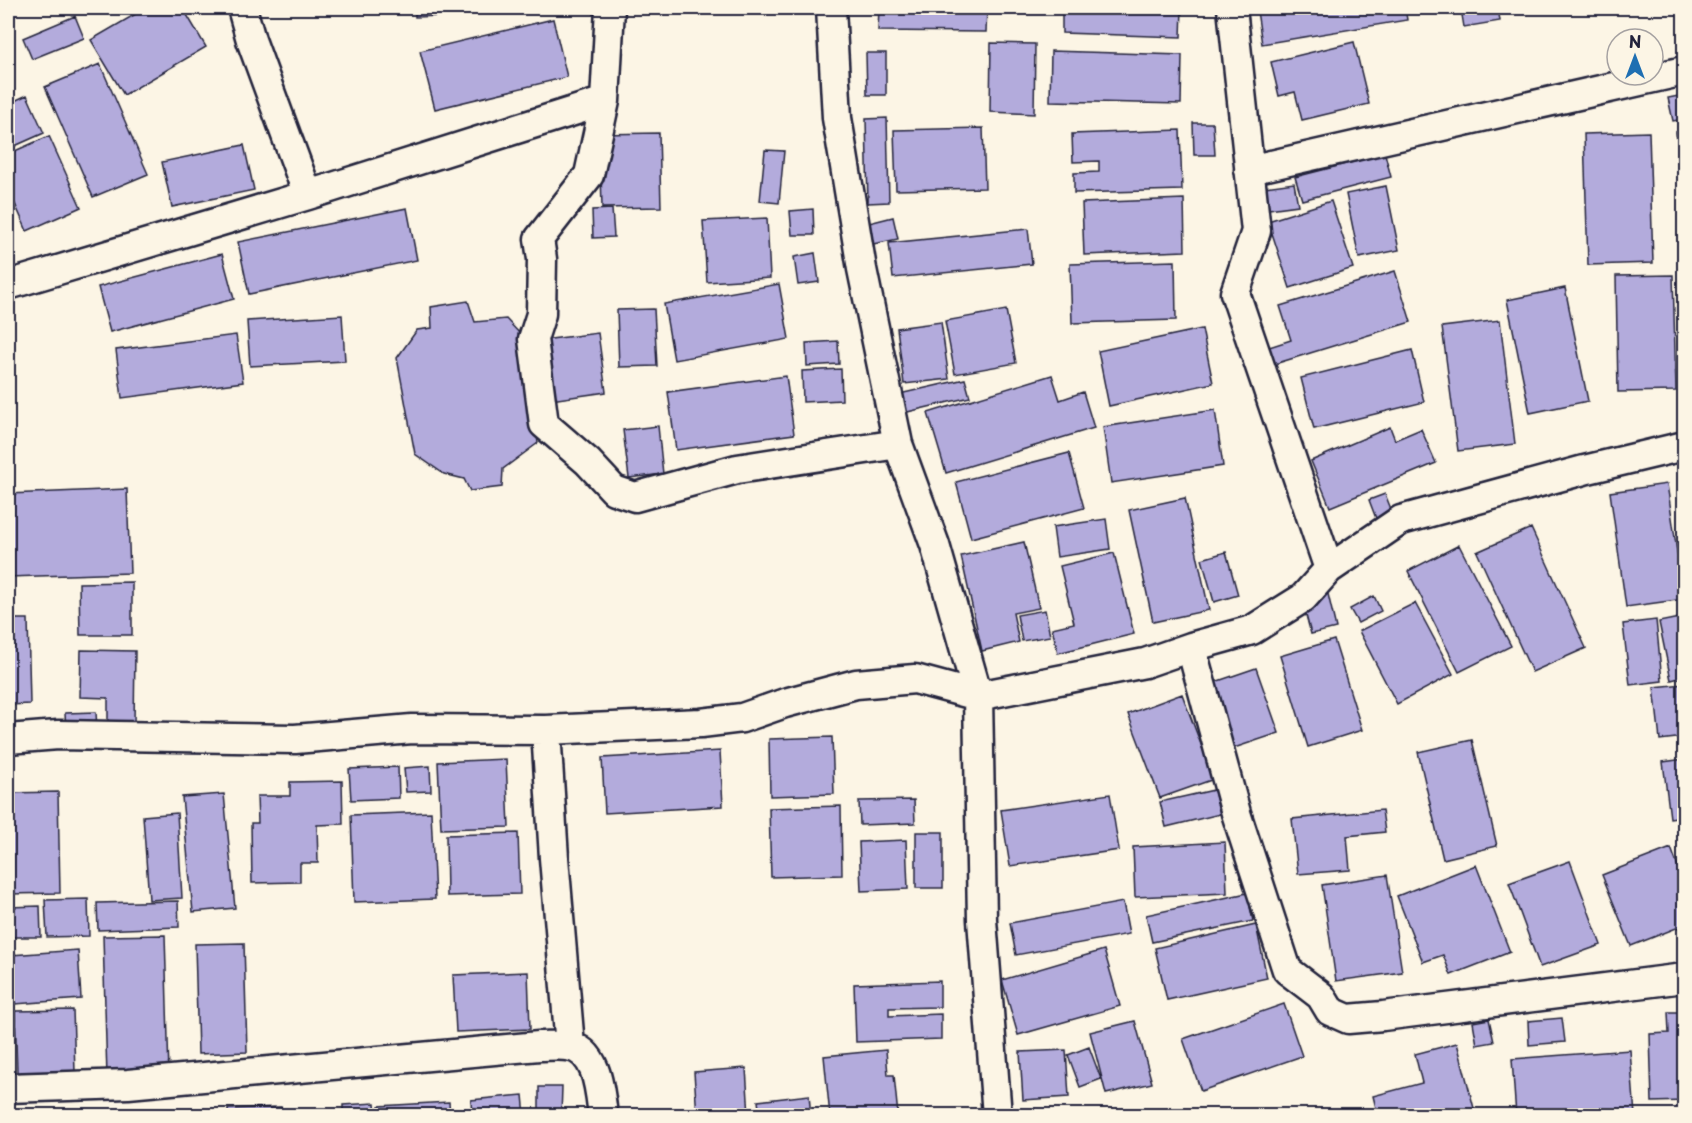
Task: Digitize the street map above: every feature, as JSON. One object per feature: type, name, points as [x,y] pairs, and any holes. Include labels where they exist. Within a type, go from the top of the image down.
[{"type":"street","points":[[242,8],[251,40],[308,195]]},
{"type":"street","points":[[610,8],[605,101],[589,175],[539,239],[542,259],[541,314],[533,339],[544,424],[588,462],[614,490],[635,497],[736,469],[898,444]]},
{"type":"street","points":[[831,8],[837,118],[862,269],[898,444],[935,544],[978,696],[982,920],[997,1116]]},
{"type":"street","points":[[1233,8],[1256,231],[1235,293],[1329,569]]},
{"type":"street","points":[[1249,170],[1684,71]]},
{"type":"street","points":[[8,285],[308,195],[605,101]]},
{"type":"street","points":[[8,739],[58,735],[295,739],[412,729],[546,730],[701,723],[742,718],[785,703],[856,684],[915,679],[978,696],[1145,663],[1252,630],[1303,598],[1329,569],[1401,520],[1584,470],[1684,446]]},
{"type":"street","points":[[1191,647],[1236,813],[1287,970],[1321,996],[1330,1011],[1348,1019],[1360,1018],[1684,978]]},
{"type":"street","points":[[546,730],[570,1046]]},
{"type":"street","points":[[8,1088],[128,1084],[539,1046],[570,1046],[589,1057],[598,1082],[603,1116]]},
{"type":"building","points":[[146,8],[183,8],[206,47],[124,95],[91,40]]},
{"type":"building","points":[[415,8],[470,8],[471,15],[415,17]]},
{"type":"building","points":[[879,8],[987,8],[986,32],[878,31]]},
{"type":"building","points":[[1062,8],[1182,8],[1181,37],[1062,33]]},
{"type":"building","points":[[1279,8],[1405,8],[1407,20],[1262,44],[1257,11]]},
{"type":"building","points":[[1437,8],[1498,8],[1500,21],[1464,27],[1461,9],[1438,12]]},
{"type":"building","points":[[75,16],[84,38],[32,59],[23,38]]},
{"type":"building","points":[[553,19],[567,77],[435,109],[420,51]]},
{"type":"building","points":[[1354,42],[1369,104],[1302,120],[1295,92],[1279,96],[1271,62]]},
{"type":"building","points":[[991,43],[1035,44],[1034,114],[990,112]]},
{"type":"building","points":[[1051,51],[1182,55],[1181,104],[1050,101]]},
{"type":"building","points":[[866,53],[886,53],[886,95],[867,95]]},
{"type":"building","points":[[100,64],[148,174],[93,197],[45,87]]},
{"type":"building","points":[[27,95],[44,133],[8,149],[8,104]]},
{"type":"building","points":[[1684,95],[1684,119],[1673,121],[1668,98]]},
{"type":"building","points":[[887,118],[889,202],[868,203],[866,119]]},
{"type":"building","points":[[1193,123],[1213,123],[1215,155],[1194,155]]},
{"type":"building","points":[[983,128],[985,188],[896,190],[894,130]]},
{"type":"building","points":[[1180,130],[1182,190],[1074,193],[1074,173],[1099,172],[1099,161],[1073,162],[1072,134]]},
{"type":"building","points":[[1684,131],[1684,206],[1676,132]]},
{"type":"building","points":[[1649,132],[1653,263],[1588,265],[1584,134]]},
{"type":"building","points":[[659,133],[661,207],[602,208],[600,134]]},
{"type":"building","points":[[49,136],[81,207],[27,231],[8,188],[8,154]]},
{"type":"building","points":[[244,145],[254,190],[172,207],[162,162]]},
{"type":"building","points":[[765,150],[784,151],[779,203],[760,201]]},
{"type":"building","points":[[1385,154],[1391,177],[1302,200],[1295,177]]},
{"type":"building","points":[[1294,183],[1298,205],[1262,210],[1258,188]]},
{"type":"building","points":[[1386,186],[1399,250],[1359,258],[1346,194]]},
{"type":"building","points":[[1184,199],[1185,251],[1084,255],[1082,203]]},
{"type":"building","points":[[1331,201],[1353,268],[1290,288],[1268,221]]},
{"type":"building","points":[[407,208],[417,260],[249,294],[238,242]]},
{"type":"building","points":[[612,209],[614,237],[593,238],[592,210]]},
{"type":"building","points":[[813,209],[814,235],[792,235],[790,211]]},
{"type":"building","points":[[893,217],[898,239],[873,244],[869,223]]},
{"type":"building","points":[[767,218],[770,278],[707,282],[703,221]]},
{"type":"building","points":[[1028,229],[1032,264],[893,278],[889,243]]},
{"type":"building","points":[[815,253],[819,282],[798,285],[794,257]]},
{"type":"building","points":[[222,254],[234,299],[110,332],[98,287]]},
{"type":"building","points":[[1175,261],[1176,320],[1072,323],[1070,264]]},
{"type":"building","points":[[1395,271],[1411,322],[1268,366],[1263,349],[1291,340],[1280,306]]},
{"type":"building","points":[[1673,275],[1676,391],[1618,392],[1616,276]]},
{"type":"building","points":[[779,284],[789,339],[674,360],[664,304]]},
{"type":"building","points":[[1565,288],[1588,401],[1530,413],[1507,300]]},
{"type":"building","points":[[468,301],[475,322],[506,319],[523,337],[538,443],[503,469],[502,487],[470,491],[464,479],[444,474],[415,454],[397,358],[417,330],[432,328],[431,307]]},
{"type":"building","points":[[654,309],[657,366],[619,367],[617,310]]},
{"type":"building","points":[[1006,310],[1016,363],[955,374],[945,321]]},
{"type":"building","points":[[342,315],[345,361],[250,366],[247,321]]},
{"type":"building","points":[[1500,320],[1515,444],[1458,451],[1442,327]]},
{"type":"building","points":[[941,322],[949,379],[904,384],[897,328]]},
{"type":"building","points":[[1202,329],[1213,383],[1109,406],[1098,351]]},
{"type":"building","points":[[598,333],[606,392],[551,400],[543,340]]},
{"type":"building","points":[[236,335],[243,382],[122,398],[116,350]]},
{"type":"building","points":[[838,341],[839,364],[807,366],[806,343]]},
{"type":"building","points":[[1412,350],[1424,402],[1314,429],[1301,378]]},
{"type":"building","points":[[841,369],[842,400],[803,402],[802,371]]},
{"type":"building","points":[[1052,375],[1060,400],[1083,392],[1094,428],[946,473],[928,413]]},
{"type":"building","points":[[786,376],[794,434],[676,450],[668,392]]},
{"type":"building","points":[[965,379],[970,397],[899,414],[895,395]]},
{"type":"building","points":[[1215,410],[1223,466],[1111,483],[1103,427]]},
{"type":"building","points":[[658,426],[663,474],[629,478],[623,430]]},
{"type":"building","points":[[1390,427],[1395,440],[1421,429],[1436,463],[1330,507],[1311,461]]},
{"type":"building","points":[[1069,453],[1084,508],[971,538],[956,482]]},
{"type":"building","points":[[1667,484],[1684,599],[1626,607],[1610,492]]},
{"type":"building","points":[[127,489],[130,573],[8,577],[8,494]]},
{"type":"building","points":[[1385,494],[1393,514],[1377,521],[1369,500]]},
{"type":"building","points":[[1185,498],[1209,610],[1153,622],[1129,510]]},
{"type":"building","points":[[1106,519],[1110,549],[1057,557],[1053,527]]},
{"type":"building","points":[[1531,528],[1586,648],[1532,672],[1477,552]]},
{"type":"building","points":[[1024,542],[1039,608],[1013,613],[1019,642],[982,651],[961,556]]},
{"type":"building","points":[[1459,545],[1511,646],[1459,672],[1408,571]]},
{"type":"building","points":[[1226,552],[1238,595],[1214,602],[1202,559]]},
{"type":"building","points":[[1114,553],[1134,634],[1058,653],[1052,628],[1074,623],[1060,566]]},
{"type":"building","points":[[132,582],[132,635],[80,635],[79,583]]},
{"type":"building","points":[[1328,594],[1336,628],[1311,634],[1302,600]]},
{"type":"building","points":[[1374,596],[1381,611],[1358,623],[1350,609]]},
{"type":"building","points":[[1415,603],[1453,674],[1397,704],[1359,631]]},
{"type":"building","points":[[1045,610],[1050,636],[1022,641],[1017,615]]},
{"type":"building","points":[[1684,617],[1684,677],[1671,680],[1659,622]]},
{"type":"building","points":[[8,619],[28,619],[30,704],[8,705]]},
{"type":"building","points":[[1656,620],[1662,681],[1630,685],[1623,624]]},
{"type":"building","points":[[1334,640],[1362,730],[1308,747],[1280,656]]},
{"type":"building","points":[[81,650],[135,651],[134,724],[108,724],[108,698],[80,697]]},
{"type":"building","points":[[1256,668],[1279,733],[1234,748],[1212,683]]},
{"type":"building","points":[[1684,684],[1684,737],[1660,740],[1654,687]]},
{"type":"building","points":[[1182,694],[1214,779],[1160,798],[1128,714]]},
{"type":"building","points":[[96,712],[97,730],[66,731],[65,713]]},
{"type":"building","points":[[832,737],[834,794],[770,796],[769,739]]},
{"type":"building","points":[[1472,740],[1497,846],[1443,859],[1418,752]]},
{"type":"building","points":[[720,751],[723,806],[605,813],[602,758]]},
{"type":"building","points":[[506,759],[509,827],[441,829],[438,762]]},
{"type":"building","points":[[1684,759],[1684,816],[1670,818],[1663,762]]},
{"type":"building","points":[[430,766],[431,791],[406,792],[404,768]]},
{"type":"building","points":[[398,767],[399,798],[351,800],[349,769]]},
{"type":"building","points":[[342,781],[343,824],[317,825],[318,863],[300,863],[300,882],[252,883],[251,823],[258,823],[257,796],[290,796],[290,782]]},
{"type":"building","points":[[1214,790],[1220,814],[1166,827],[1160,802]]},
{"type":"building","points":[[58,792],[60,893],[8,894],[8,793]]},
{"type":"building","points":[[224,794],[235,908],[193,912],[182,797]]},
{"type":"building","points":[[1110,794],[1119,850],[1010,866],[1001,810]]},
{"type":"building","points":[[914,800],[915,823],[860,825],[859,801]]},
{"type":"building","points":[[841,806],[842,875],[771,877],[769,808]]},
{"type":"building","points":[[1382,810],[1385,832],[1347,836],[1350,870],[1298,874],[1292,819]]},
{"type":"building","points":[[431,812],[435,899],[354,902],[351,815]]},
{"type":"building","points":[[177,813],[182,898],[149,900],[143,816]]},
{"type":"building","points":[[916,832],[943,832],[943,888],[916,888]]},
{"type":"building","points":[[518,833],[520,894],[447,896],[446,835]]},
{"type":"building","points":[[906,840],[908,889],[861,891],[859,842]]},
{"type":"building","points":[[1225,842],[1227,893],[1135,897],[1133,847]]},
{"type":"building","points":[[1671,848],[1684,883],[1684,925],[1631,946],[1602,875]]},
{"type":"building","points":[[1570,861],[1601,945],[1540,967],[1509,883]]},
{"type":"building","points":[[1476,865],[1510,952],[1451,975],[1443,955],[1423,962],[1397,896]]},
{"type":"building","points":[[1387,875],[1402,972],[1336,981],[1322,885]]},
{"type":"building","points":[[1247,893],[1253,921],[1152,942],[1146,915]]},
{"type":"building","points":[[88,899],[89,936],[47,937],[45,900]]},
{"type":"building","points":[[178,901],[179,927],[98,930],[97,903]]},
{"type":"building","points":[[1123,902],[1129,934],[1016,955],[1010,923]]},
{"type":"building","points":[[40,906],[41,937],[8,937],[8,907]]},
{"type":"building","points":[[1256,925],[1267,978],[1167,1000],[1155,948]]},
{"type":"building","points":[[165,935],[169,1075],[107,1077],[103,936]]},
{"type":"building","points":[[244,943],[247,1052],[198,1054],[195,944]]},
{"type":"building","points":[[78,950],[81,999],[15,1004],[11,955]]},
{"type":"building","points":[[1104,950],[1120,1006],[1018,1035],[1002,980]]},
{"type":"building","points":[[528,972],[530,1029],[456,1032],[453,975]]},
{"type":"building","points":[[940,981],[940,1007],[889,1008],[889,1016],[941,1014],[941,1039],[856,1042],[854,984]]},
{"type":"building","points":[[1284,1004],[1302,1056],[1201,1091],[1183,1039]]},
{"type":"building","points":[[73,1010],[75,1072],[17,1073],[15,1011]]},
{"type":"building","points":[[1668,1012],[1684,1012],[1684,1101],[1652,1102],[1650,1034],[1669,1033]]},
{"type":"building","points":[[1562,1018],[1565,1042],[1529,1045],[1528,1021]]},
{"type":"building","points":[[1489,1019],[1494,1042],[1477,1045],[1473,1022]]},
{"type":"building","points":[[1135,1021],[1152,1083],[1106,1094],[1090,1032]]},
{"type":"building","points":[[1457,1043],[1476,1116],[1378,1116],[1373,1096],[1422,1083],[1415,1054]]},
{"type":"building","points":[[1089,1047],[1101,1079],[1080,1087],[1068,1055]]},
{"type":"building","points":[[886,1050],[888,1075],[894,1075],[898,1116],[830,1116],[824,1056]]},
{"type":"building","points":[[1066,1050],[1069,1097],[1023,1100],[1020,1052]]},
{"type":"building","points":[[1630,1050],[1635,1116],[1516,1116],[1512,1059]]},
{"type":"building","points":[[746,1068],[749,1116],[697,1116],[694,1072]]},
{"type":"building","points":[[539,1087],[562,1087],[561,1116],[539,1116]]},
{"type":"building","points":[[523,1095],[525,1116],[472,1116],[471,1100]]},
{"type":"building","points":[[809,1095],[811,1116],[760,1116],[758,1101]]},
{"type":"building","points":[[449,1102],[450,1116],[380,1116],[379,1106]]},
{"type":"building","points":[[375,1103],[376,1116],[343,1116],[343,1105]]},
{"type":"building","points":[[281,1107],[282,1116],[228,1116],[228,1109]]},
{"type":"building","points":[[184,1109],[200,1109],[201,1116],[184,1116]]}]
